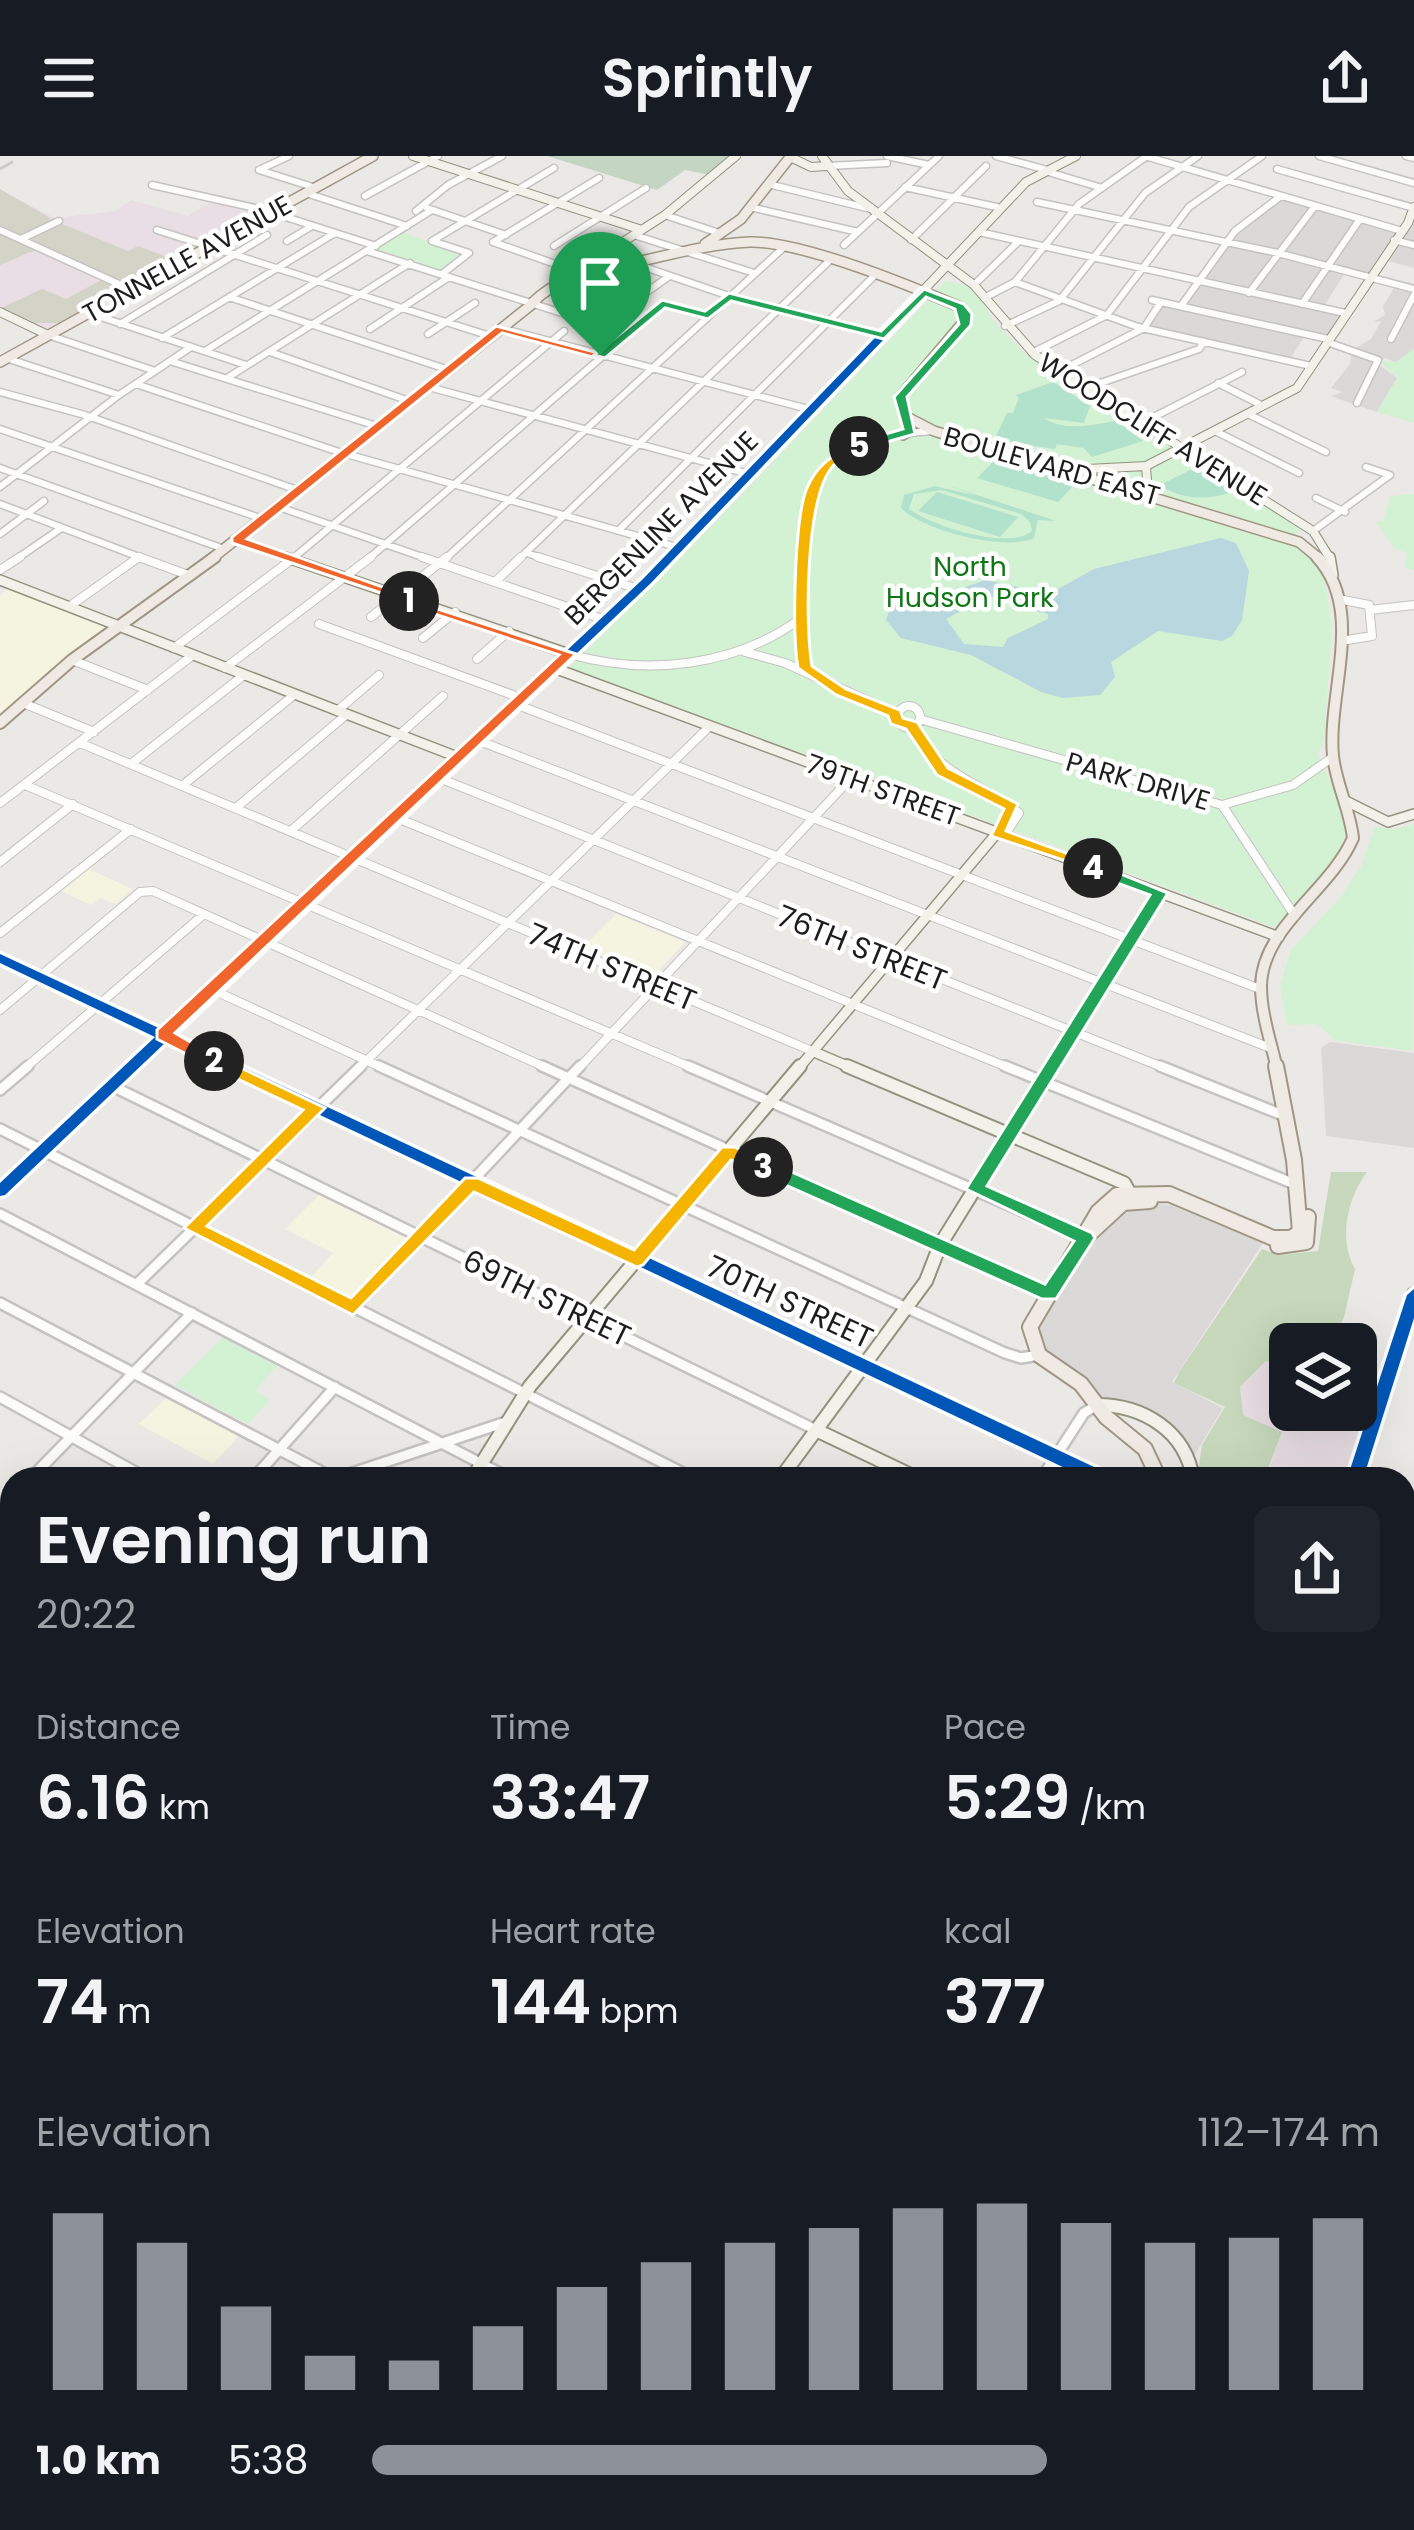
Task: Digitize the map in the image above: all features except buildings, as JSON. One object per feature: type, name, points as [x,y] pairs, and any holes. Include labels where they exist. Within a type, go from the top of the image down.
[{"type":"main road","name":"TONNELLE AVENUE","points":[[3,360],[373,156]]},
{"type":"main road","points":[[691,250],[747,210],[790,156]]},
{"type":"main road","points":[[719,232],[924,292]]},
{"type":"main road","points":[[719,232],[736,244],[783,248]]},
{"type":"main road","points":[[0,722],[72,660],[240,538],[559,284],[691,250],[755,242]]},
{"type":"main road","name":"BOULEVARD EAST","points":[[924,292],[960,307],[966,320],[900,397],[905,416],[934,431],[1299,542],[1324,560],[1333,575]]},
{"type":"main road","points":[[903,435],[911,430],[905,416]]},
{"type":"main road","points":[[1153,1467],[1145,1449],[1081,1384],[1039,1355],[1030,1327],[1085,1238],[1132,1197],[1168,1202],[1288,1248],[1302,1245],[1310,1236],[1260,988],[1279,937],[1350,848],[1353,832],[1333,757],[1341,641],[1333,575]]},
{"type":"main road","points":[[1359,1467],[1414,1295]]},
{"type":"street","points":[[285,156],[262,168],[316,188]]},
{"type":"street","points":[[413,156],[754,273]]},
{"type":"street","points":[[365,196],[438,156]]},
{"type":"street","points":[[502,156],[419,208],[506,235]]},
{"type":"street","points":[[559,284],[665,214],[736,156]]},
{"type":"street","points":[[790,156],[812,167],[887,160],[929,165]]},
{"type":"street","points":[[822,156],[843,187],[911,240],[942,272],[968,280],[1018,242]]},
{"type":"street","points":[[844,244],[874,211],[939,156]]},
{"type":"street","points":[[996,156],[1102,188]]},
{"type":"street","name":"BERGENLINE AVENUE","points":[[0,1191],[680,548],[1026,182],[1076,156]]},
{"type":"street","points":[[984,298],[1015,282],[1073,211],[1146,156],[1360,219],[1408,225]]},
{"type":"street","points":[[1005,326],[1061,298],[1145,193],[1198,156]]},
{"type":"street","points":[[1032,353],[1107,315],[1189,207],[1262,156]]},
{"type":"street","points":[[1318,156],[1414,183]]},
{"type":"street","points":[[911,240],[986,166]]},
{"type":"street","points":[[370,329],[469,253],[432,241],[554,168]]},
{"type":"street","points":[[1067,470],[1146,466],[1297,388],[1366,280],[1408,225],[1414,209],[1277,169]]},
{"type":"street","points":[[575,271],[493,242],[599,178]]},
{"type":"street","points":[[768,184],[874,211]]},
{"type":"street","points":[[152,185],[271,212],[376,245]]},
{"type":"street","points":[[905,187],[1001,208]]},
{"type":"street","points":[[554,246],[646,188]]},
{"type":"street","points":[[305,194],[406,226]]},
{"type":"street","points":[[1181,306],[1240,226],[1281,196]]},
{"type":"street","points":[[1037,202],[1278,253],[1414,292],[1391,339]]},
{"type":"street","points":[[1249,293],[1316,206]]},
{"type":"street","points":[[205,351],[432,210]]},
{"type":"street","points":[[747,210],[858,232]]},
{"type":"street","points":[[665,214],[719,232]]},
{"type":"street","points":[[1302,304],[1360,219]]},
{"type":"street","points":[[21,239],[59,221]]},
{"type":"street","points":[[287,241],[312,226]]},
{"type":"street","points":[[0,230],[132,290]]},
{"type":"street","points":[[158,230],[446,322],[550,342],[812,410]]},
{"type":"street","points":[[979,232],[1345,313]]},
{"type":"street","points":[[162,338],[335,233]]},
{"type":"street","points":[[121,324],[267,235]]},
{"type":"street","points":[[1394,240],[1414,245]]},
{"type":"street","points":[[371,616],[441,562],[783,248]]},
{"type":"street","points":[[367,251],[626,333]]},
{"type":"street","points":[[496,581],[829,261]]},
{"type":"street","points":[[227,378],[410,263]]},
{"type":"street","points":[[638,266],[729,296],[884,335]]},
{"type":"street","points":[[620,530],[874,276]]},
{"type":"street","points":[[600,325],[668,277]]},
{"type":"street","name":"WOODCLIFF AVENUE","points":[[968,280],[1005,326],[1058,372],[1313,531]]},
{"type":"street","points":[[1015,282],[1144,328],[1311,366]]},
{"type":"street","points":[[612,292],[637,299]]},
{"type":"street","points":[[229,297],[449,370]]},
{"type":"street","points":[[1152,300],[1328,340],[1372,356],[1378,361],[1357,403]]},
{"type":"street","points":[[428,334],[475,302]]},
{"type":"street","points":[[1058,372],[1144,328],[1161,302]]},
{"type":"street","points":[[225,668],[388,544],[662,304],[708,316]]},
{"type":"street","points":[[0,312],[48,335],[155,371]]},
{"type":"street","points":[[89,313],[246,364]]},
{"type":"street","points":[[1399,328],[1414,332]]},
{"type":"street","points":[[174,648],[336,526],[564,331]]},
{"type":"street","points":[[1083,389],[1199,349],[1204,342]]},
{"type":"street","points":[[0,487],[118,395],[191,347]]},
{"type":"street","points":[[268,351],[412,402]]},
{"type":"street","points":[[3,360],[118,395]]},
{"type":"street","points":[[170,361],[380,428]]},
{"type":"street","points":[[1138,425],[1242,372]]},
{"type":"street","points":[[136,383],[347,453],[680,548]]},
{"type":"street","points":[[1218,383],[1263,406]]},
{"type":"street","points":[[429,387],[749,474]]},
{"type":"street","points":[[0,392],[90,417],[300,491]]},
{"type":"street","points":[[1248,414],[1326,452]]},
{"type":"street","points":[[0,429],[55,444],[263,519]]},
{"type":"street","points":[[805,668],[800,619],[817,478],[840,454],[934,431]]},
{"type":"street","points":[[1215,431],[1299,473]]},
{"type":"street","points":[[1146,466],[1148,494]]},
{"type":"street","points":[[1299,542],[1390,475],[1366,466]]},
{"type":"street","points":[[0,469],[224,549]]},
{"type":"street","points":[[1316,498],[1345,512]]},
{"type":"street","points":[[0,534],[44,501]]},
{"type":"street","points":[[0,504],[188,575]]},
{"type":"street","points":[[280,507],[605,620]]},
{"type":"street","points":[[0,570],[60,529]]},
{"type":"street","points":[[1313,531],[1330,554],[1333,575]]},
{"type":"street","points":[[240,538],[606,665],[638,668],[740,651],[784,632],[800,619]]},
{"type":"street","points":[[526,553],[638,589]]},
{"type":"street","points":[[70,606],[139,557]]},
{"type":"street","points":[[0,580],[460,758]]},
{"type":"street","points":[[1337,599],[1359,601],[1370,610],[1414,605]]},
{"type":"street","points":[[1341,641],[1358,643],[1372,636],[1370,610]]},
{"type":"street","points":[[423,638],[453,614]]},
{"type":"street","points":[[319,624],[519,701],[523,707],[1260,988]]},
{"type":"street","points":[[477,659],[507,633]]},
{"type":"street","name":"PARK DRIVE","points":[[740,651],[805,668],[841,692],[895,713],[914,709],[921,712],[922,720],[1222,805],[1297,919]]},
{"type":"street","points":[[0,803],[193,656]]},
{"type":"street","points":[[72,660],[148,690]]},
{"type":"street","name":"79TH STREET","points":[[554,668],[1279,937]]},
{"type":"street","points":[[131,764],[244,675]]},
{"type":"street","points":[[237,807],[379,675]]},
{"type":"street","points":[[183,785],[294,695]]},
{"type":"street","points":[[292,830],[443,696]]},
{"type":"street","points":[[23,703],[94,732]]},
{"type":"street","name":"PARK DRIVE","points":[[895,713],[896,721],[912,725],[942,771],[1013,807],[1019,818],[1008,830],[997,833]]},
{"type":"street","points":[[912,725],[922,720]]},
{"type":"street","points":[[137,1284],[710,726]]},
{"type":"street","points":[[477,740],[1269,1046]]},
{"type":"street","name":"74TH STREET","points":[[80,743],[1124,1183],[1132,1197]]},
{"type":"street","points":[[1222,805],[1293,785],[1333,757]]},
{"type":"street","name":"76TH STREET","points":[[439,778],[1285,1116]]},
{"type":"street","points":[[353,1308],[851,778]]},
{"type":"street","points":[[26,785],[613,1032],[1085,1238]]},
{"type":"street","points":[[1346,801],[1364,805],[1386,823],[1402,823],[1414,814]]},
{"type":"street","points":[[0,862],[74,805]]},
{"type":"street","points":[[397,818],[1297,1185]]},
{"type":"street","points":[[0,934],[131,829]]},
{"type":"street","points":[[480,1467],[524,1394],[997,833]]},
{"type":"street","points":[[0,1010],[140,892],[160,895],[1049,1294]]},
{"type":"street","points":[[789,1467],[926,1281],[940,1245],[1160,893]]},
{"type":"street","points":[[0,1090],[203,915]]},
{"type":"street","name":"70TH STREET","points":[[0,958],[1077,1467]]},
{"type":"street","points":[[213,989],[1005,1353],[1022,1358],[1039,1355]]},
{"type":"street","name":"69TH STREET","points":[[110,1085],[894,1467]]},
{"type":"street","points":[[0,1129],[671,1467]]},
{"type":"street","points":[[0,1214],[488,1467]]},
{"type":"street","points":[[0,1303],[309,1467]]},
{"type":"street","points":[[41,1467],[192,1313]]},
{"type":"street","points":[[264,1467],[335,1387]]},
{"type":"street","points":[[0,1397],[127,1467]]},
{"type":"street","points":[[1049,1467],[1084,1413],[1097,1405],[1117,1405],[1168,1430],[1185,1444],[1190,1467]]},
{"type":"street","points":[[371,1467],[510,1421]]},
{"type":"shaded area","points":[[547,156],[735,156],[711,175],[685,170],[657,190]]},
{"type":"shaded area","points":[[0,189],[55,221],[128,251],[138,246],[175,260],[59,323],[36,323],[1,308],[42,289],[66,299],[105,278],[40,248],[0,265]]},
{"type":"shaded area","points":[[0,190],[55,218],[115,211],[131,200],[188,216],[210,203],[260,211],[43,331],[0,311]]},
{"type":"shaded area","points":[[1281,196],[1401,231],[1414,220],[1414,268],[1381,259],[1366,280],[1344,274],[1323,308],[1345,313],[1328,339],[1306,334],[1289,361],[1144,328],[1161,302],[1181,306],[1235,231]]},
{"type":"shaded area","points":[[1396,285],[1414,289],[1414,349],[1396,362],[1385,358],[1378,364],[1397,378],[1377,412],[1330,396],[1343,392],[1331,388],[1350,364],[1352,350],[1371,339],[1381,321],[1373,322],[1385,315],[1383,306]]},
{"type":"shaded area","points":[[10,588],[118,627],[0,723],[0,595]]},
{"type":"shaded area","points":[[89,869],[132,889],[116,904],[100,898],[91,905],[61,891]]},
{"type":"shaded area","points":[[616,914],[685,942],[652,977],[583,947]]},
{"type":"shaded area","points":[[1330,1042],[1414,1053],[1414,1148],[1326,1136],[1321,1048]]},
{"type":"shaded area","points":[[1331,1172],[1367,1172],[1347,1219],[1347,1245],[1355,1269],[1341,1323],[1269,1323],[1269,1362],[1240,1387],[1243,1415],[1269,1426],[1269,1431],[1282,1432],[1269,1467],[1199,1467],[1202,1445],[1225,1407],[1174,1383],[1262,1249],[1279,1255],[1318,1251]]},
{"type":"shaded area","points":[[320,1194],[410,1237],[353,1298],[311,1277],[333,1253],[285,1229]]},
{"type":"shaded area","points":[[1144,1203],[1171,1205],[1263,1243],[1172,1382],[1223,1408],[1194,1456],[1167,1431],[1101,1407],[1050,1366],[1032,1328],[1088,1238],[1122,1208]]},
{"type":"shaded area","points":[[1269,1362],[1269,1426],[1242,1415],[1240,1387]]},
{"type":"shaded area","points":[[167,1397],[239,1436],[213,1464],[139,1424]]},
{"type":"shaded area","points":[[1358,1431],[1347,1467],[1270,1467],[1282,1432]]},
{"type":"green space","points":[[401,232],[464,254],[441,271],[375,248]]},
{"type":"green space","name":"North Hudson Park","points":[[946,281],[972,287],[995,323],[1026,355],[1302,527],[1290,540],[1323,566],[1332,626],[1324,740],[1318,754],[1342,809],[1345,833],[1323,879],[1274,927],[569,667],[669,570]]},
{"type":"green space","points":[[1414,349],[1414,423],[1377,412],[1397,378],[1378,360],[1396,362]]},
{"type":"green space","points":[[1053,382],[1090,406],[1084,423],[1044,418],[1070,426],[1116,421],[1143,441],[1092,457],[1084,448],[1000,441],[996,436],[1007,413],[1013,413],[1016,395]]},
{"type":"green space","points":[[995,460],[1075,484],[1058,502],[977,478]]},
{"type":"green space","points":[[1196,467],[1238,489],[1198,498],[1160,485]]},
{"type":"green space","points":[[944,484],[1056,521],[1038,520],[1034,538],[1004,542],[945,531],[901,508],[904,495],[935,486],[977,496]],"holes":[[[942,490],[1021,514],[1032,531],[1006,538],[952,529],[909,509],[914,494]]]},
{"type":"green space","points":[[937,492],[1018,517],[1000,537],[918,511]]},
{"type":"green space","points":[[1414,494],[1414,570],[1405,567],[1407,553],[1394,548],[1376,522],[1383,521],[1390,496]]},
{"type":"green space","points":[[1414,824],[1413,1051],[1335,1040],[1317,1024],[1287,1025],[1280,985],[1291,950],[1340,898],[1361,866],[1375,827]]},
{"type":"green space","points":[[223,1337],[278,1365],[255,1390],[270,1400],[248,1424],[175,1385]]},
{"type":"water","points":[[1221,538],[1236,543],[1249,571],[1242,620],[1232,636],[1222,641],[1158,631],[1111,662],[1115,677],[1100,695],[1063,698],[1041,692],[971,655],[901,638],[886,620],[890,608],[906,598],[947,593],[986,580],[1049,594],[1094,569]],"holes":[[[986,597],[1006,597],[1017,607],[1048,614],[1048,619],[1008,638],[1003,647],[964,644],[946,619]]]},
{"type":"railway","points":[[0,169],[23,156]]},
{"type":"cycle path","points":[[0,1191],[647,581],[924,292]]},
{"type":"cycle path","points":[[0,958],[1078,1467]]},
{"type":"cycle path","points":[[1359,1467],[1414,1295]]},
{"type":"route","points":[[924,292],[953,303],[966,314],[964,325],[900,397],[910,431],[840,454],[817,478],[799,633],[805,668],[856,700],[895,713],[896,721],[912,725],[942,771],[1013,807],[997,826],[997,833],[1160,893],[976,1189],[1085,1238],[1049,1294],[728,1151],[637,1260],[471,1183],[353,1308],[194,1228],[316,1108],[163,1035],[569,654],[237,540],[500,328],[600,355],[662,304],[708,316],[729,296],[884,335],[924,292]]}]
